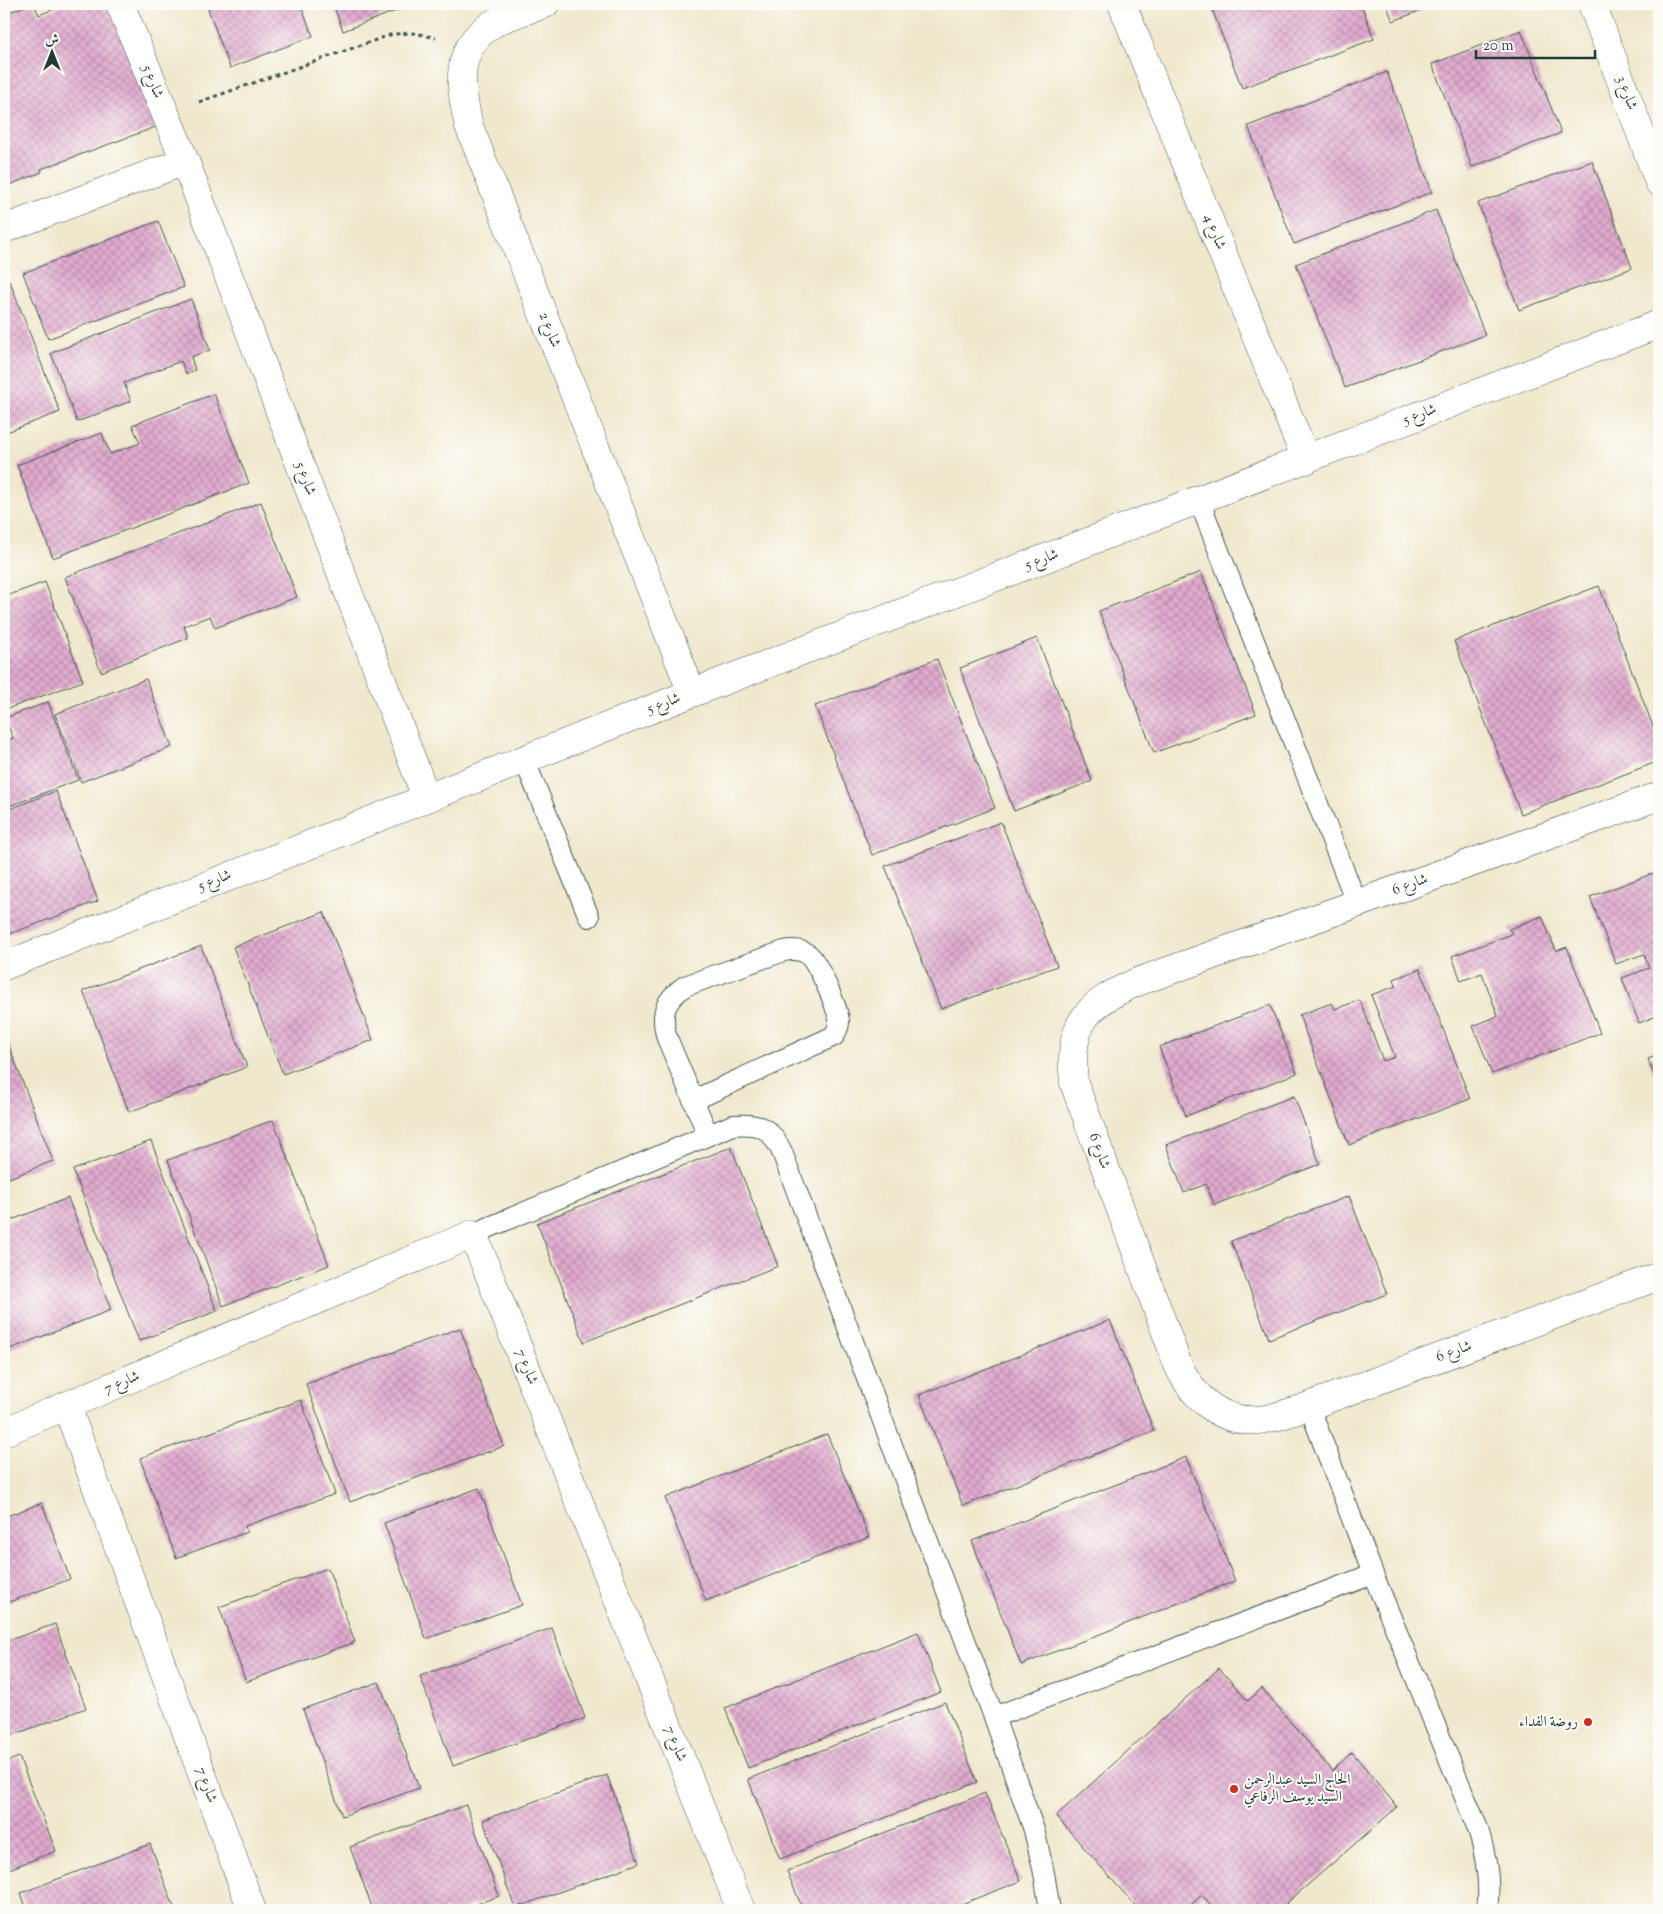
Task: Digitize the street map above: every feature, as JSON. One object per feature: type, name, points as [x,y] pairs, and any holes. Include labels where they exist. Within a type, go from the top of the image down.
[{"type":"street","name":"شارع 5","points":[[120,4],[185,161],[426,797]]},
{"type":"street","name":"شارع 2","points":[[545,4],[492,24],[479,34],[470,46],[462,64],[460,78],[462,99],[469,126],[692,693]]},
{"type":"street","name":"شارع 4","points":[[1122,4],[1306,460]]},
{"type":"street","name":"شارع 3","points":[[1592,4],[1659,182]]},
{"type":"street","points":[[4,229],[185,161]]},
{"type":"street","name":"شارع 5","points":[[4,966],[692,693],[1659,324]]},
{"type":"street","name":"شارع 6","points":[[1659,796],[1137,982],[1113,993],[1098,1003],[1080,1025],[1074,1037],[1072,1052],[1074,1082],[1081,1103],[1178,1365],[1187,1383],[1198,1397],[1210,1407],[1223,1414],[1239,1420],[1258,1420],[1309,1406],[1659,1276]]},
{"type":"street","name":"شارع 7","points":[[4,1432],[68,1407],[473,1234],[741,1910]]},
{"type":"street","name":"شارع 7","points":[[68,1407],[252,1910]]},
{"type":"lane","points":[[1199,500],[1357,904]]},
{"type":"lane","points":[[524,759],[589,917]]},
{"type":"lane","points":[[694,1100],[834,1036],[840,1020],[811,956],[793,948],[784,950],[685,986],[672,995],[665,1008],[663,1024],[667,1038],[708,1135]]},
{"type":"lane","points":[[473,1234],[733,1125],[749,1124],[766,1129],[780,1147],[994,1717],[1034,1830],[1044,1872],[1050,1910]]},
{"type":"lane","points":[[1309,1406],[1373,1574],[1478,1829],[1484,1849],[1489,1885],[1487,1910]]},
{"type":"lane","points":[[994,1717],[1373,1574]]},
{"type":"path","points":[[165,114],[393,34],[415,32],[470,46]]},
{"type":"building","points":[[34,4],[39,15],[67,4],[118,4],[164,124],[41,169],[42,172],[4,187],[4,14]]},
{"type":"building","points":[[206,4],[300,4],[313,36],[230,68]]},
{"type":"building","points":[[333,4],[414,4],[343,31]]},
{"type":"building","points":[[1210,4],[1361,4],[1374,39],[1242,88]]},
{"type":"building","points":[[1386,4],[1438,4],[1393,21]]},
{"type":"building","points":[[1521,30],[1561,133],[1472,167],[1432,64]]},
{"type":"building","points":[[1387,72],[1432,192],[1294,244],[1248,126]]},
{"type":"building","points":[[1592,161],[1632,268],[1519,310],[1478,203]]},
{"type":"building","points":[[1436,210],[1485,335],[1345,388],[1296,264]]},
{"type":"building","points":[[158,221],[184,287],[48,339],[23,273]]},
{"type":"building","points":[[10,282],[60,412],[4,433],[4,284]]},
{"type":"building","points":[[191,299],[210,350],[191,357],[195,370],[186,374],[181,361],[124,383],[131,401],[77,422],[51,353]]},
{"type":"building","points":[[214,394],[249,483],[53,558],[17,465],[102,433],[110,454],[140,443],[132,425]]},
{"type":"building","points":[[261,502],[297,597],[215,628],[210,616],[184,626],[188,638],[101,672],[65,577]]},
{"type":"building","points":[[1201,572],[1256,714],[1154,753],[1099,611]]},
{"type":"building","points":[[45,582],[83,681],[4,710],[4,597]]},
{"type":"building","points":[[1599,586],[1659,742],[1659,761],[1521,814],[1454,641]]},
{"type":"building","points":[[1037,638],[1092,781],[1014,811],[960,668]]},
{"type":"building","points":[[937,659],[995,808],[872,855],[815,706]]},
{"type":"building","points":[[146,679],[172,747],[81,782],[55,714]]},
{"type":"building","points":[[48,702],[78,780],[4,808],[4,742],[13,738],[5,718]]},
{"type":"building","points":[[56,791],[98,901],[4,936],[4,811]]},
{"type":"building","points":[[1001,822],[1057,966],[941,1009],[885,866]]},
{"type":"building","points":[[1659,871],[1659,1015],[1639,1023],[1622,978],[1649,968],[1644,954],[1616,964],[1590,897]]},
{"type":"building","points":[[324,912],[373,1040],[283,1074],[233,947]]},
{"type":"building","points":[[1542,916],[1556,951],[1567,947],[1600,1033],[1492,1074],[1473,1026],[1498,1016],[1482,973],[1461,981],[1452,956],[1512,934],[1509,929]]},
{"type":"building","points":[[201,946],[247,1067],[129,1112],[83,991]]},
{"type":"building","points":[[1420,969],[1470,1099],[1349,1145],[1299,1015],[1332,1003],[1335,1009],[1360,1000],[1383,1061],[1395,1057],[1371,995],[1396,986],[1394,979]]},
{"type":"building","points":[[1270,1005],[1297,1073],[1186,1116],[1159,1047]]},
{"type":"building","points":[[4,1033],[53,1161],[4,1180]]},
{"type":"building","points":[[1659,1055],[1659,1088],[1648,1059]]},
{"type":"building","points":[[1294,1096],[1320,1164],[1214,1205],[1206,1184],[1184,1193],[1166,1145]]},
{"type":"building","points":[[273,1120],[329,1265],[223,1306],[168,1160]]},
{"type":"building","points":[[151,1141],[217,1311],[139,1341],[73,1170]]},
{"type":"building","points":[[731,1147],[778,1266],[584,1342],[537,1223]]},
{"type":"building","points":[[1349,1196],[1387,1294],[1269,1339],[1231,1241]]},
{"type":"building","points":[[68,1198],[111,1310],[7,1350],[4,1340],[4,1223]]},
{"type":"building","points":[[1110,1320],[1154,1431],[963,1506],[919,1395]]},
{"type":"building","points":[[460,1328],[504,1446],[350,1502],[306,1384]]},
{"type":"building","points":[[301,1400],[335,1494],[245,1526],[247,1532],[176,1558],[140,1458]]},
{"type":"building","points":[[827,1434],[869,1537],[706,1601],[665,1498]]},
{"type":"building","points":[[1186,1457],[1235,1581],[1021,1665],[972,1541]]},
{"type":"building","points":[[479,1488],[522,1605],[426,1639],[384,1523]]},
{"type":"building","points":[[42,1503],[70,1579],[4,1604],[4,1517]]},
{"type":"building","points":[[328,1568],[355,1642],[246,1682],[219,1607]]},
{"type":"building","points":[[55,1624],[86,1708],[13,1735],[4,1709],[4,1642]]},
{"type":"building","points":[[552,1628],[585,1718],[453,1766],[420,1676]]},
{"type":"building","points":[[918,1632],[941,1692],[748,1768],[725,1708]]},
{"type":"building","name":"الحاج السيد عبدالرحمن السيد يوسف الرفاعي","points":[[1219,1668],[1248,1701],[1262,1688],[1332,1771],[1352,1752],[1397,1807],[1279,1910],[1216,1910],[1202,1895],[1185,1910],[1139,1910],[1056,1816]]},
{"type":"building","points":[[379,1682],[419,1788],[342,1816],[303,1709]]},
{"type":"building","points":[[945,1702],[977,1782],[780,1859],[748,1779]]},
{"type":"building","points":[[4,1717],[11,1735],[4,1737]]},
{"type":"building","points":[[19,1757],[56,1851],[4,1871],[4,1763]]},
{"type":"building","points":[[607,1775],[639,1863],[515,1908],[483,1820]]},
{"type":"building","points":[[985,1793],[1021,1881],[946,1910],[803,1910],[787,1871]]},
{"type":"building","points":[[466,1805],[499,1896],[460,1910],[373,1910],[350,1847]]},
{"type":"building","points":[[150,1844],[175,1910],[27,1910],[21,1893]]},
{"type":"place","name":"روضة الفداء","points":[[1588,1722]]},
{"type":"place","name":"الحاج السيد عبدالرحمن السيد يوسف الرفاعي","points":[[1234,1789]]}]
